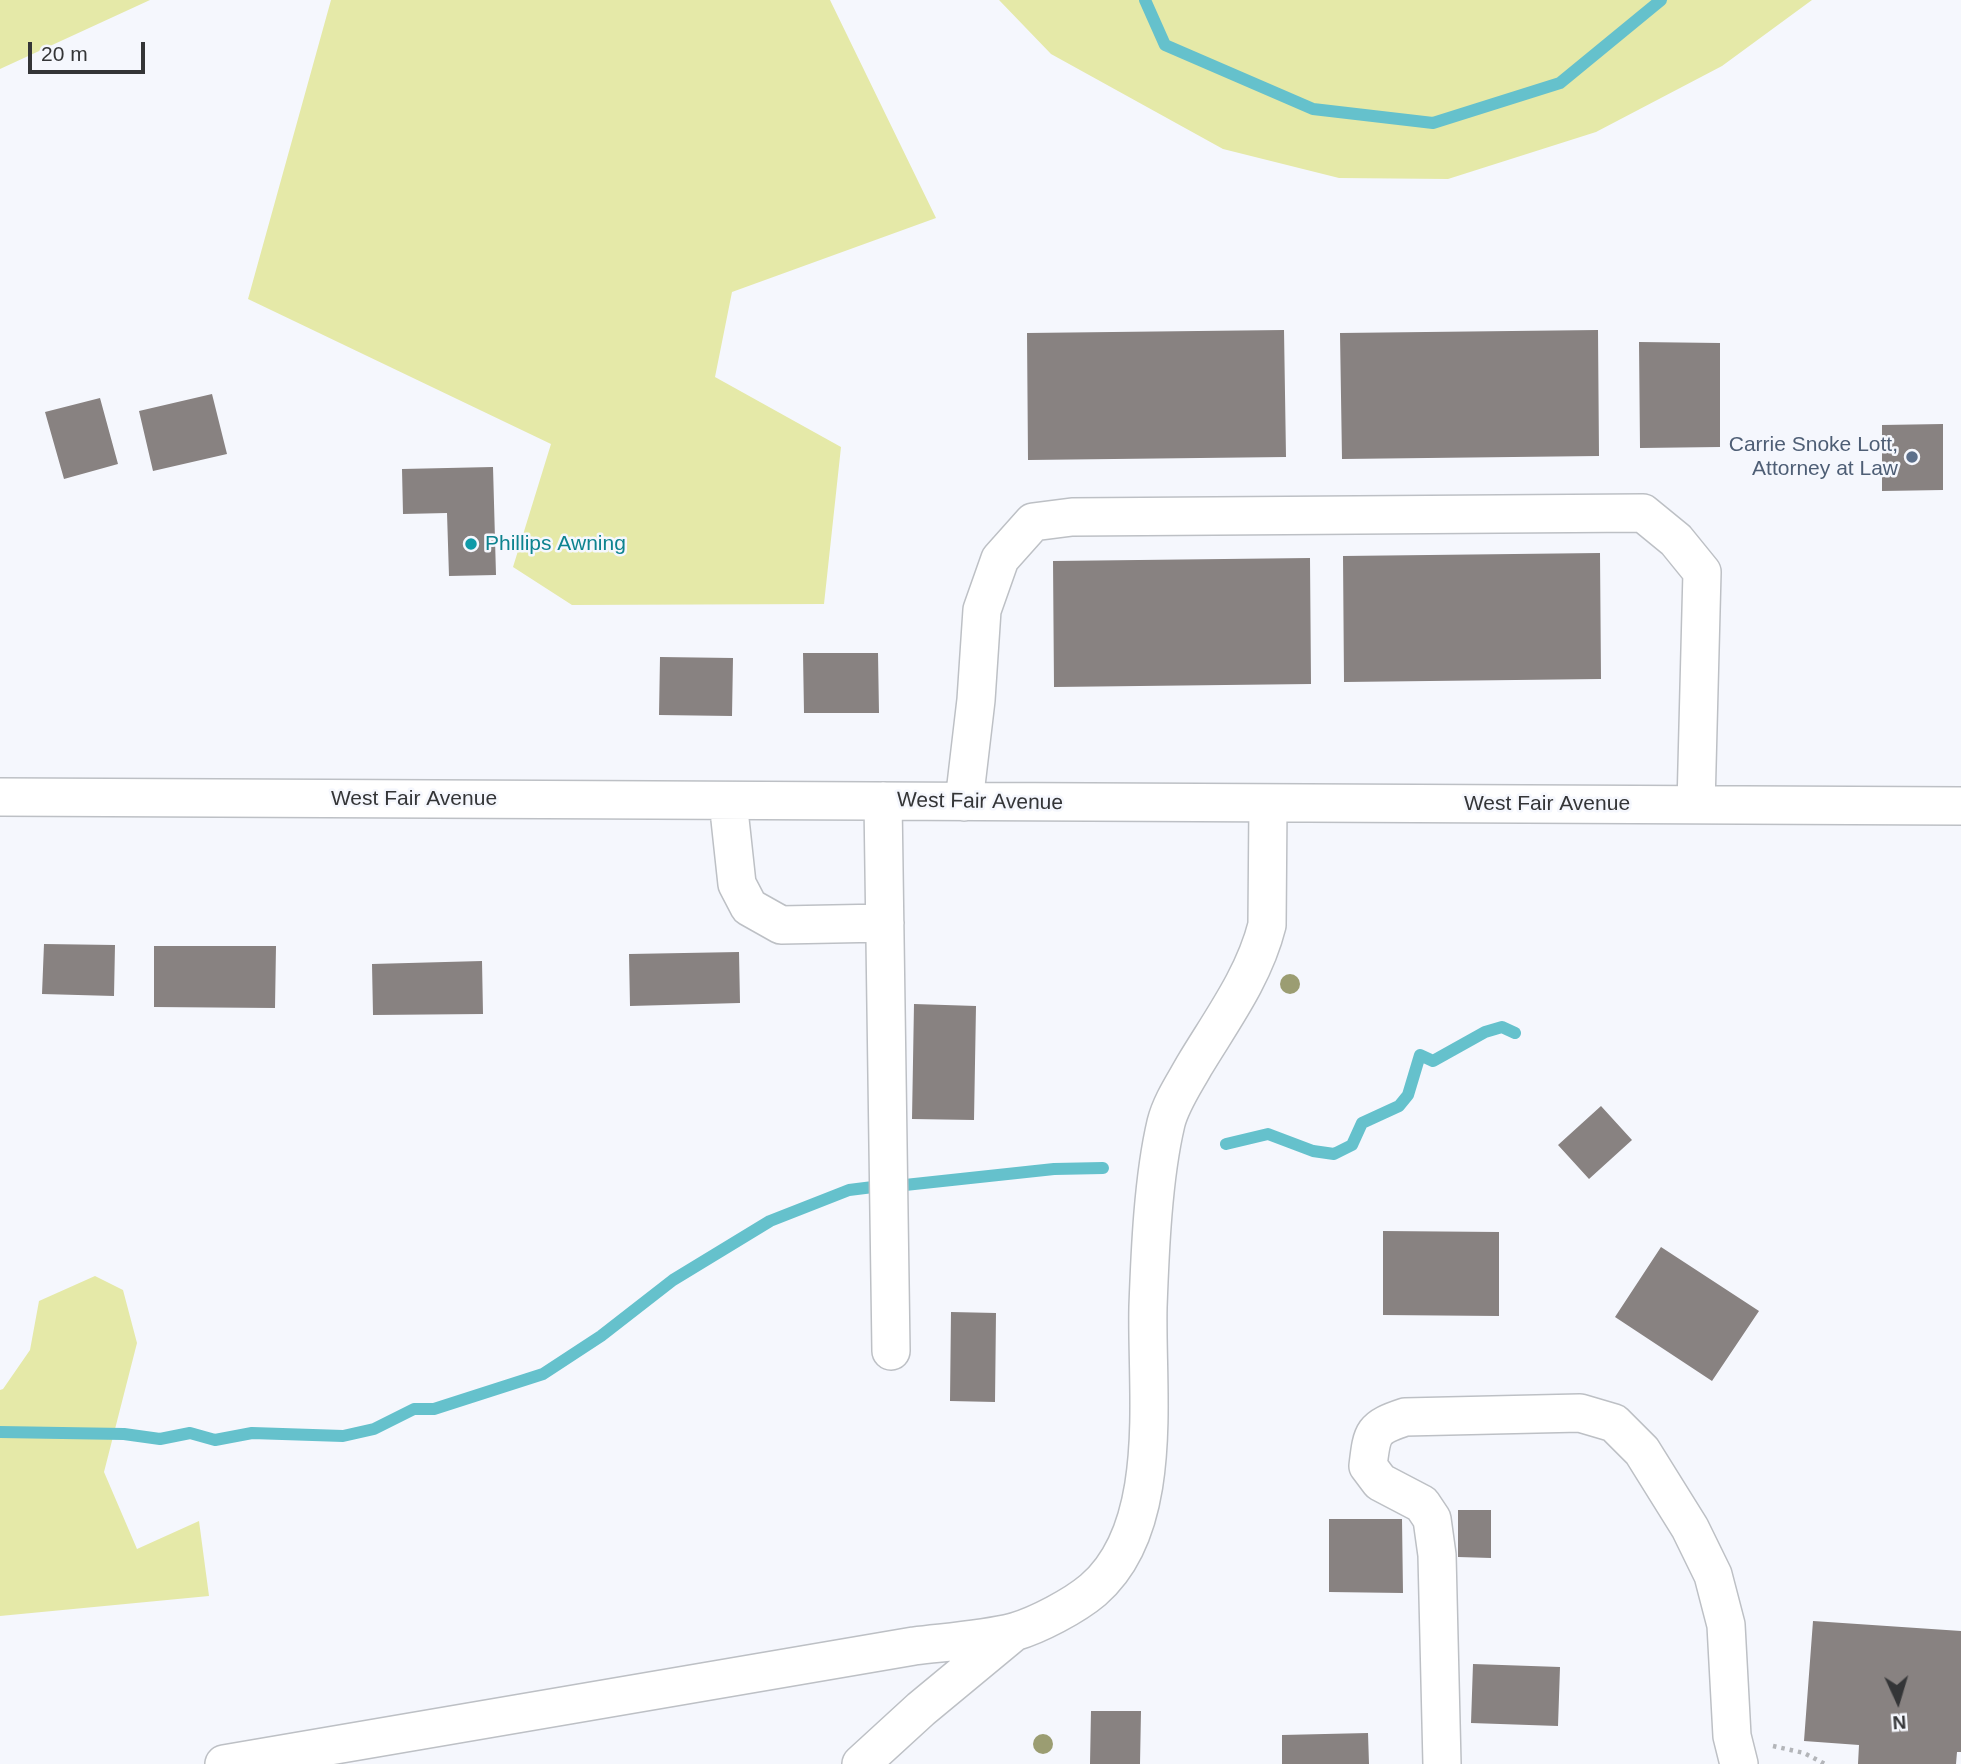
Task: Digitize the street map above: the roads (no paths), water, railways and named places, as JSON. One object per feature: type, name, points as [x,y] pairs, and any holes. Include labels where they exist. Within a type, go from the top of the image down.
[{"type":"street","points":[[964,802],[976,700],[982,610],[1000,559],[1033,522],[1072,517],[1643,513],[1676,540],[1702,572],[1696,805]]},
{"type":"street","name":"West Fair Avenue","points":[[0,797],[1961,806]]},
{"type":"street","points":[[728,801],[737,884],[749,908],[780,925],[885,923]]},
{"type":"street","points":[[883,801],[884,1035],[891,1351]]},
{"type":"street","points":[[861,1764],[924,1706],[1015,1631],[1070,1606],[1095,1588],[1126,1548],[1141,1504],[1146,1465],[1148,1307],[1152,1229],[1161,1148],[1176,1098],[1243,985],[1263,940],[1267,925],[1268,804]]},
{"type":"street","points":[[1442,1764],[1437,1555],[1432,1519],[1422,1504],[1380,1482],[1367,1466],[1371,1439],[1382,1424],[1405,1417],[1580,1413],[1614,1423],[1642,1451],[1690,1528],[1713,1575],[1726,1625],[1730,1755]]},
{"type":"street","points":[[224,1764],[1015,1631]]},
{"type":"street","points":[[914,1646],[926,1689],[924,1706]]},
{"type":"waterway","points":[[1145,0],[1165,45],[1313,109],[1433,123],[1560,83],[1661,0]]},
{"type":"waterway","points":[[1226,1144],[1268,1134],[1313,1151],[1334,1154],[1352,1145],[1362,1123],[1399,1106],[1408,1095],[1420,1055],[1433,1061],[1485,1032],[1502,1027],[1515,1033]]},
{"type":"waterway","points":[[905,1185],[1054,1169],[1103,1168]]},
{"type":"waterway","points":[[0,1432],[124,1434],[160,1439],[190,1433],[215,1440],[252,1433],[343,1436],[374,1429],[414,1409],[434,1409],[543,1374],[601,1336],[673,1280],[770,1221],[849,1190],[873,1187]]},
{"type":"place","name":"Carrie Snoke Lott, Attorney at Law","points":[[1912,457]]},
{"type":"place","name":"Phillips Awning","points":[[471,544]]}]
